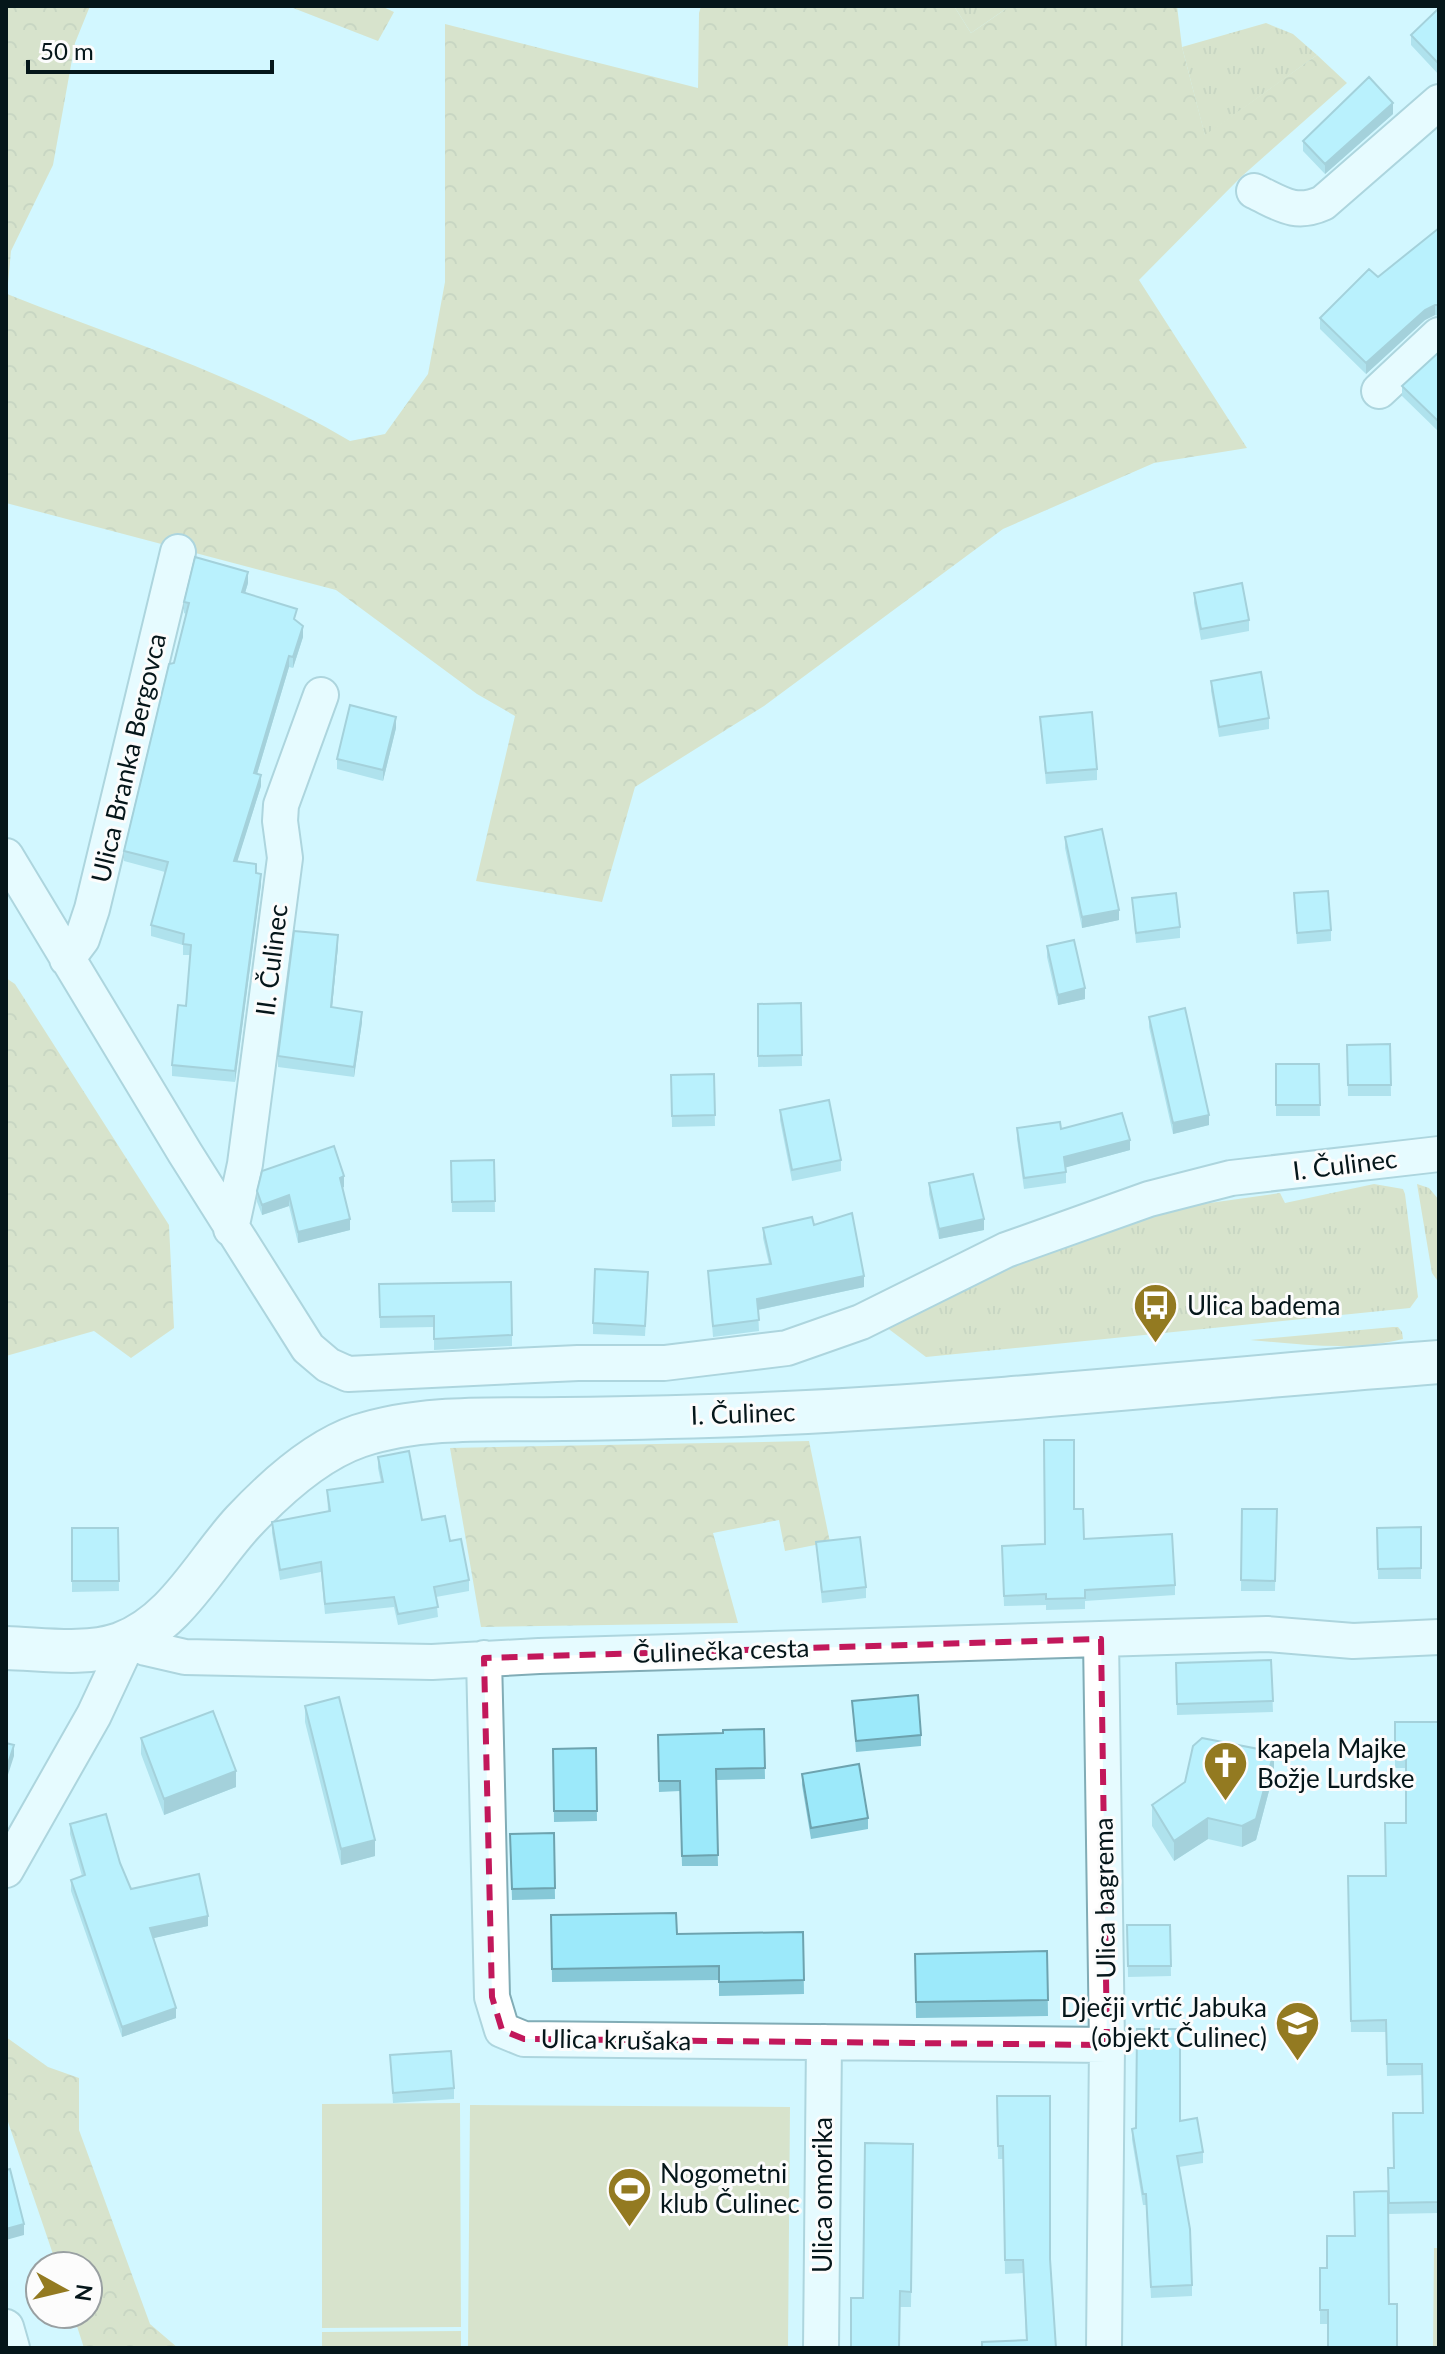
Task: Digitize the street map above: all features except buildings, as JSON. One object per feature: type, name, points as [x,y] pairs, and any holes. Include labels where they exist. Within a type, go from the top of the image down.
[{"type":"street","points":[[1254,191],[1291,209],[1307,210],[1323,203],[1439,102]]},
{"type":"street","points":[[1379,391],[1439,335]]},
{"type":"street","name":"Ulica Branka Bergovca","points":[[67,959],[82,939],[92,909],[178,552]]},
{"type":"street","name":"II. Čulinec","points":[[231,1229],[245,1164],[285,858],[281,805],[321,695]]},
{"type":"street","points":[[6,856],[231,1229]]},
{"type":"street","name":"I. Čulinec","points":[[231,1229],[308,1348],[328,1365],[348,1374],[578,1363],[664,1363],[787,1348],[861,1322],[1006,1250],[1149,1199],[1231,1178],[1439,1154]]},
{"type":"street","name":"I. Čulinec","points":[[129,1640],[173,1607],[242,1523],[282,1486],[318,1457],[352,1438],[379,1430],[464,1421],[808,1412],[1133,1390],[1439,1362]]},
{"type":"street","name":"Čulinečka cesta","points":[[129,1640],[164,1653],[210,1659],[432,1662],[1267,1634],[1353,1641],[1439,1637]]},
{"type":"street","name":"Ulica bagrema","points":[[1101,1639],[1107,2045],[1104,2348]]},
{"type":"street","points":[[6,1648],[90,1650],[129,1640]]},
{"type":"street","points":[[6,1870],[94,1715],[129,1640]]},
{"type":"street","name":"Ulica krušaka","points":[[484,1658],[492,1997],[502,2030],[524,2039],[1107,2045]]},
{"type":"street","name":"Ulica omorika","points":[[821,2348],[824,2042]]},
{"type":"street","points":[[6,2327],[12,2348]]},
{"type":"highlighted area","points":[[1101,1639],[1107,2045],[524,2039],[502,2030],[492,1997],[484,1658]]},
{"type":"green space","points":[[6,6],[90,6],[75,43],[53,165],[11,251],[7,294],[225,378],[350,441],[385,434],[428,374],[445,282],[445,24],[698,88],[701,6],[954,6],[971,33],[1010,6],[1177,6],[1182,47],[1205,135],[1317,55],[1347,83],[1241,177],[1139,280],[1247,448],[1154,463],[1003,529],[764,706],[635,787],[602,902],[476,881],[515,716],[477,694],[336,590],[6,503]]},
{"type":"green space","points":[[288,6],[381,6],[394,12],[378,41]]},
{"type":"green space","points":[[954,6],[1010,6],[971,33]]},
{"type":"green space","points":[[1266,23],[1293,34],[1317,55],[1205,136],[1182,47]]},
{"type":"green space","points":[[6,978],[15,984],[169,1225],[174,1328],[131,1358],[94,1331],[6,1356]]},
{"type":"green space","points":[[1374,1184],[1403,1189],[1405,1194],[1418,1297],[1410,1308],[926,1357],[882,1324],[1084,1230],[1181,1207],[1280,1193],[1285,1203]]},
{"type":"green space","points":[[1417,1184],[1429,1188],[1439,1200],[1439,1283],[1432,1273]]},
{"type":"green space","points":[[1398,1327],[1403,1339],[1365,1345],[1307,1345],[1250,1340]]},
{"type":"green space","points":[[809,1441],[830,1542],[785,1551],[779,1520],[713,1533],[738,1623],[481,1627],[450,1448]]},
{"type":"green space","points":[[6,2037],[48,2067],[79,2078],[79,2130],[150,2324],[178,2348],[84,2348],[78,2330],[104,2330],[104,2250],[52,2250],[6,2116]]},
{"type":"green space","points":[[460,2103],[461,2327],[322,2328],[322,2104]]},
{"type":"green space","name":"Nogometni klub Čulinec","points":[[470,2105],[790,2107],[788,2348],[468,2348]]},
{"type":"green space","points":[[1434,2248],[1439,2248],[1439,2348],[1433,2348]]},
{"type":"green space","points":[[461,2331],[461,2348],[322,2348],[322,2332]]},
{"type":"place","name":"Ulica badema","points":[[1156,1345]]},
{"type":"place","name":"kapela Majke Božje Lurdske","points":[[1226,1803]]},
{"type":"place","name":"Dječji vrtić Jabuka (objekt Čulinec)","points":[[1298,2062]]},
{"type":"place","name":"Nogometni klub Čulinec","points":[[629,2228]]}]
